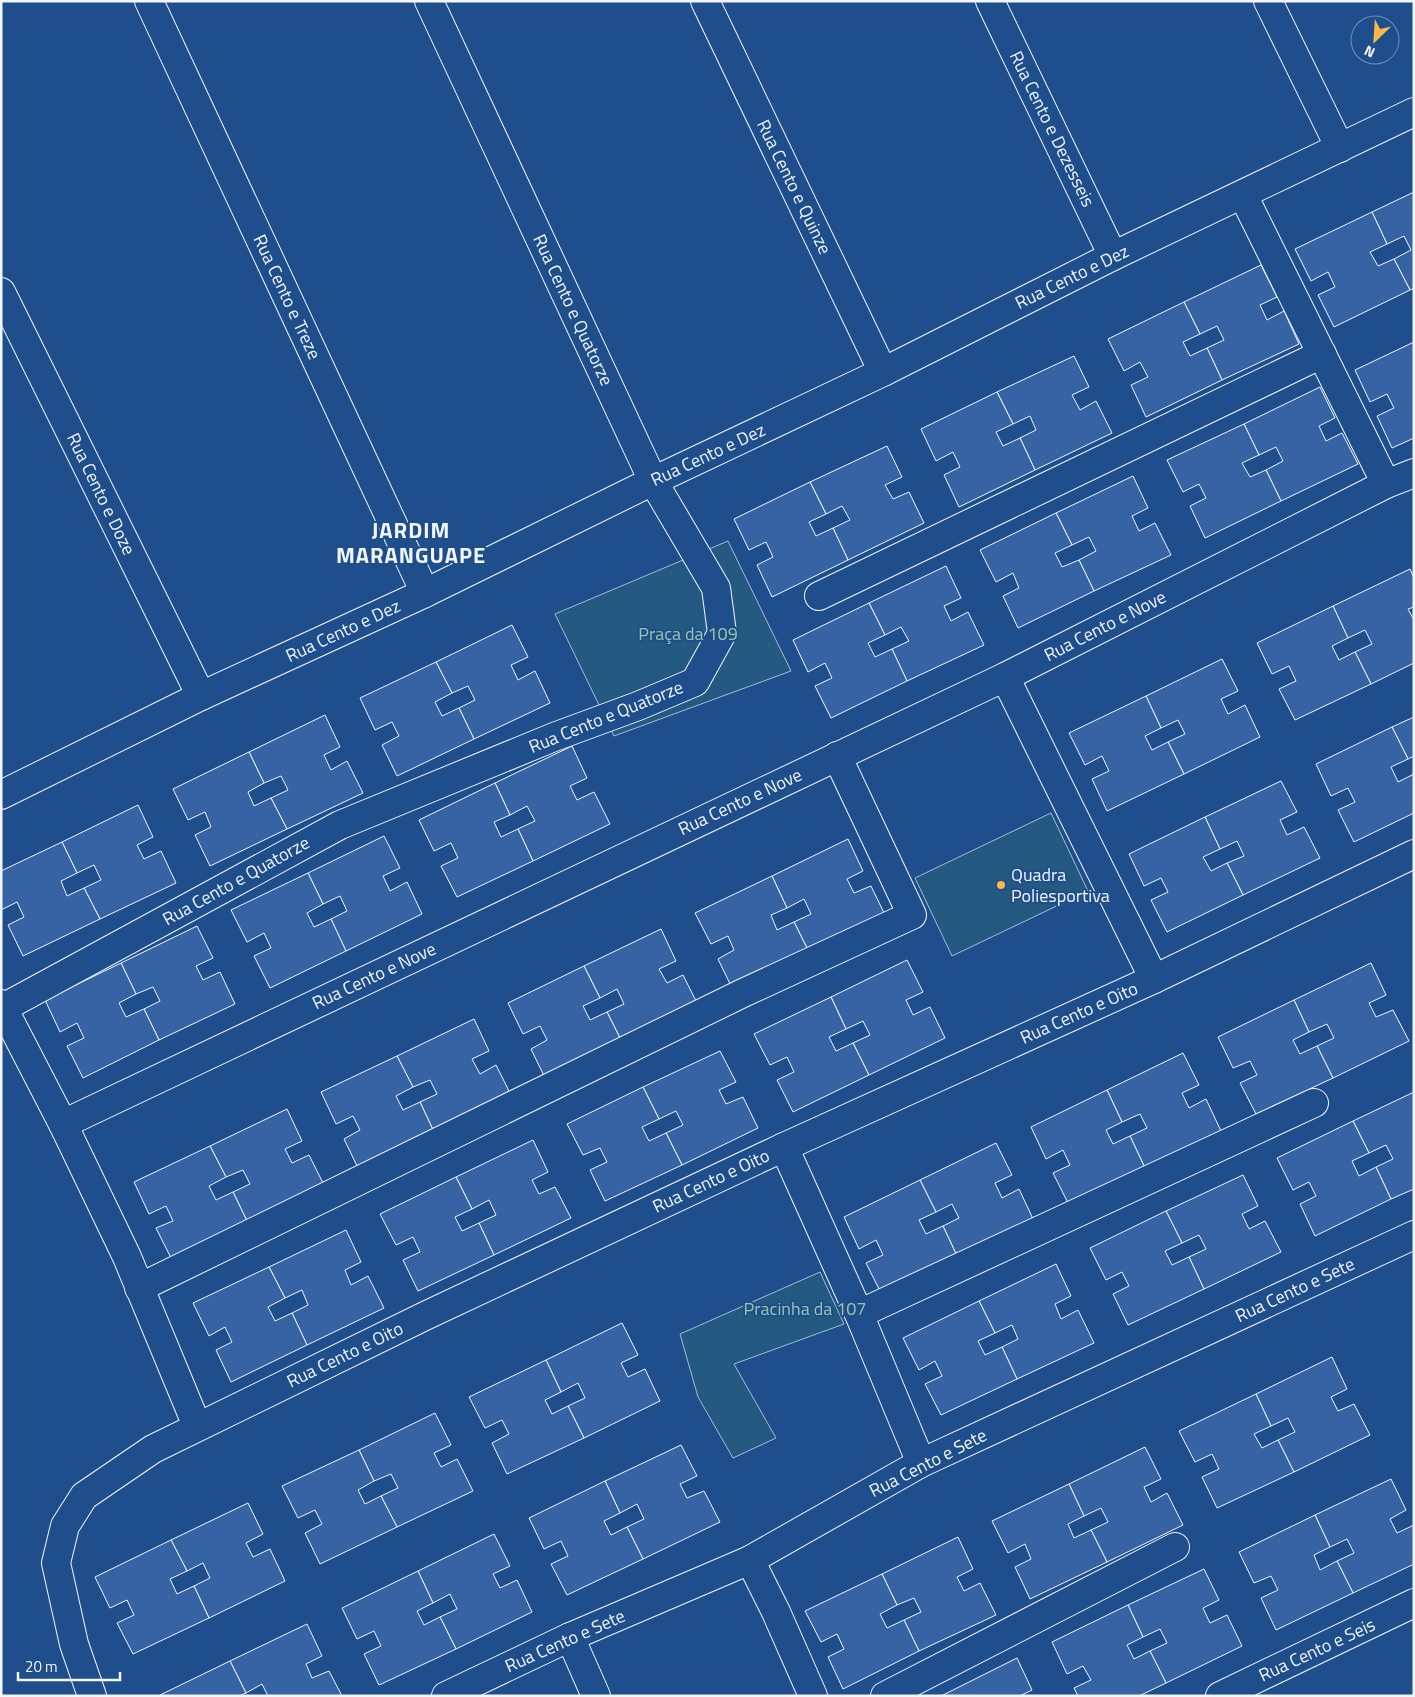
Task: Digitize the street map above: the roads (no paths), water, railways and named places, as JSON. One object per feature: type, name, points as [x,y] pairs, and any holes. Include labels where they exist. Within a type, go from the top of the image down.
[{"type":"street","name":"Rua Cento e Treze","points":[[149,1],[425,593]]},
{"type":"street","name":"Rua Cento e Quatorze","points":[[2,1006],[340,825],[554,737],[638,706],[695,682],[722,633],[716,588],[653,480],[428,1]]},
{"type":"street","name":"Rua Cento e Quinze","points":[[705,1],[883,372]]},
{"type":"street","name":"Rua Cento e Dezesseis","points":[[990,1],[1114,256]]},
{"type":"street","points":[[1268,1],[1340,148]]},
{"type":"street","name":"Rua Cento e Dez","points":[[1,795],[201,696],[425,593],[653,480],[883,372],[1114,256],[1414,112]]},
{"type":"street","points":[[1243,195],[1386,484]]},
{"type":"street","name":"Rua Cento e Doze","points":[[1,292],[201,696]]},
{"type":"street","points":[[818,596],[1322,354]]},
{"type":"street","name":"Rua Cento e Nove","points":[[63,1124],[1005,677],[1386,484],[1414,473]]},
{"type":"street","points":[[1005,677],[1154,979]]},
{"type":"street","points":[[139,1288],[743,993],[912,915],[837,756]]},
{"type":"street","name":"Rua Cento e Oito","points":[[92,1696],[74,1644],[56,1562],[65,1526],[84,1496],[153,1449],[197,1426],[784,1147],[1154,979],[1414,854]]},
{"type":"street","points":[[2,1006],[8,1034],[63,1124],[139,1288],[197,1426]]},
{"type":"street","points":[[859,1314],[1314,1104]]},
{"type":"street","points":[[784,1147],[859,1314],[921,1463]]},
{"type":"street","name":"Rua Cento e Sete","points":[[446,1696],[570,1637],[750,1560],[921,1463],[1414,1235]]},
{"type":"street","points":[[885,1696],[1175,1547]]},
{"type":"street","points":[[750,1560],[776,1612],[813,1696]]},
{"type":"street","name":"Rua Cento e Seis","points":[[1220,1696],[1414,1604]]},
{"type":"street","points":[[570,1637],[596,1696]]},
{"type":"place","name":"Quadra Poliesportiva","points":[[1001,885]]},
{"type":"district","name":"JARDIM MARANGUAPE","points":[[411,542]]},
{"type":"park label","name":"Praça da 109","points":[[688,634]]},
{"type":"park label","name":"Pracinha da 107","points":[[805,1309]]}]
